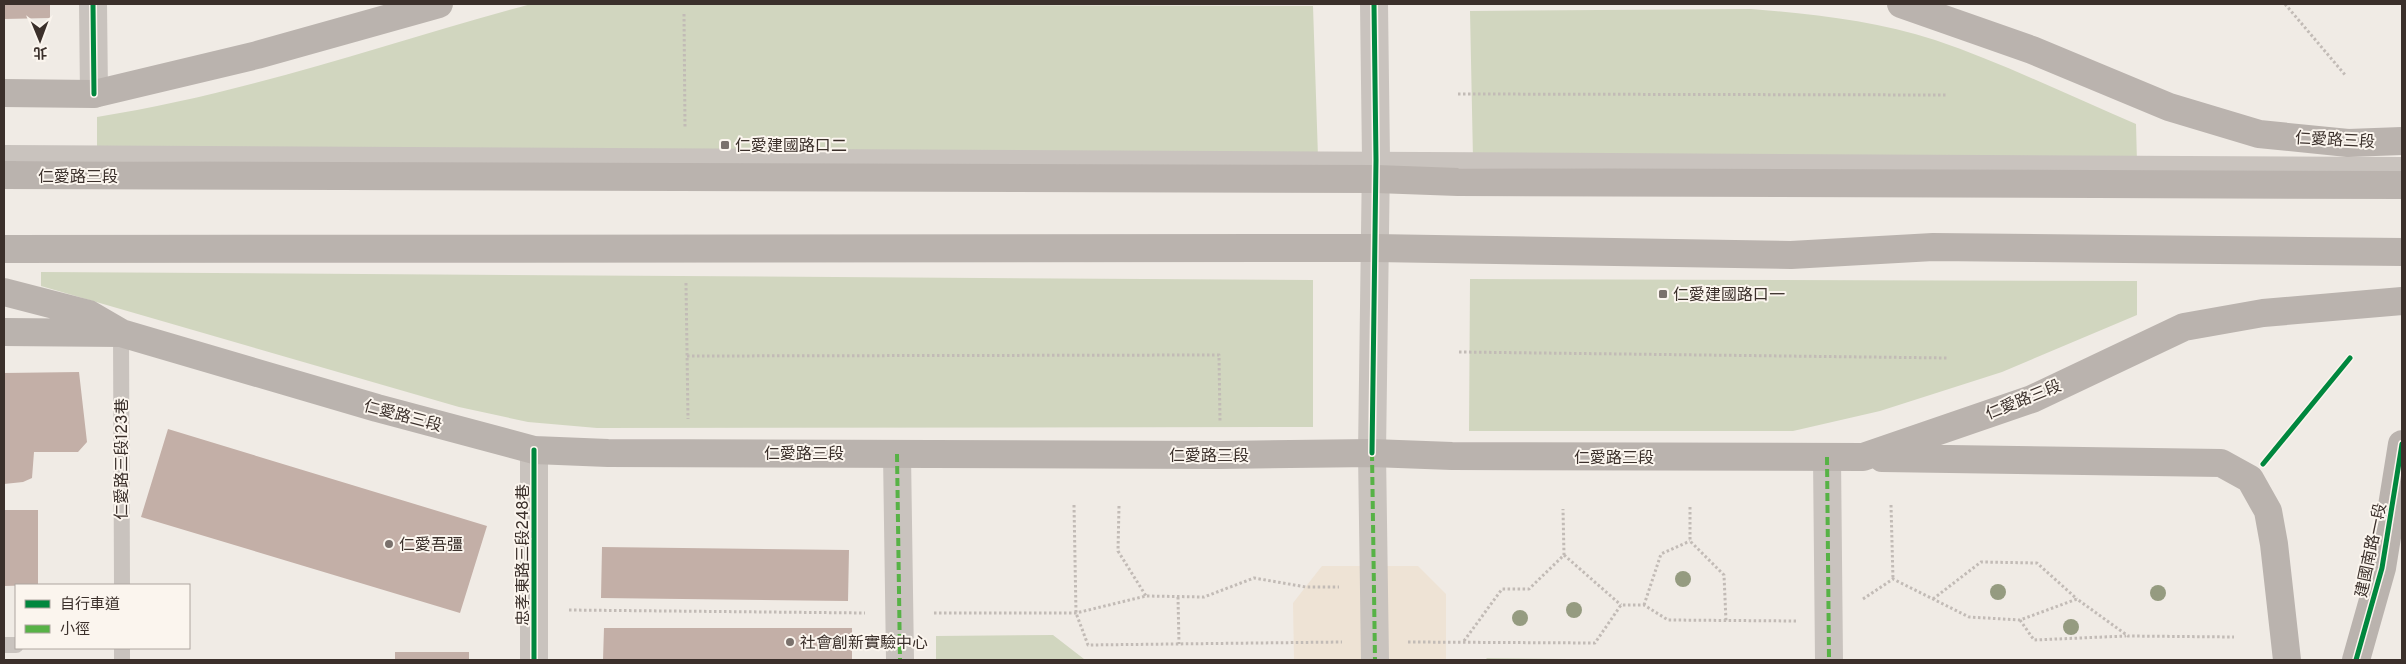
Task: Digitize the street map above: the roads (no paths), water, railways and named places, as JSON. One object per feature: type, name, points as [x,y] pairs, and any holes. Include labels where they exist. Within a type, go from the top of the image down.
[{"type":"main road","points":[[4,93],[94,94],[257,55],[439,4]]},
{"type":"main road","name":"仁愛路三段","points":[[1901,4],[2032,50],[2169,107],[2258,134],[2348,143],[2402,141]]},
{"type":"main road","name":"仁愛路三段","points":[[4,175],[1376,169],[1478,182],[2402,185]]},
{"type":"main road","points":[[4,248],[1375,248],[1791,255],[1933,248],[2402,252]]},
{"type":"main road","points":[[4,292],[89,314],[122,333]]},
{"type":"main road","name":"仁愛路三段","points":[[4,332],[122,333],[377,408],[534,450],[608,453],[1220,455],[1372,453],[1452,456],[1863,457],[2032,399],[2184,327],[2263,313],[2402,301]]},
{"type":"main road","name":"建國南路一段","points":[[2356,660],[2382,568],[2402,444]]},
{"type":"main road","points":[[1863,457],[2221,463],[2250,479],[2268,511],[2274,544],[2287,660]]},
{"type":"street","points":[[93,4],[94,94]]},
{"type":"street","points":[[1374,4],[1376,169],[1372,453],[1375,651]]},
{"type":"street","name":"忠孝東路三段248巷","points":[[534,450],[534,660]]},
{"type":"street","points":[[897,454],[900,660]]},
{"type":"street","points":[[1827,457],[1829,660]]},
{"type":"lane","points":[[4,153],[1376,169],[2402,165]]},
{"type":"lane","name":"仁愛路三段123巷","points":[[122,333],[122,584]]},
{"type":"place","name":"仁愛建國路口二","points":[[725,145]]},
{"type":"place","name":"仁愛建國路口一","points":[[1663,294]]},
{"type":"place","name":"仁愛吾彊","points":[[389,544]]},
{"type":"place","name":"社會創新實驗中心","points":[[790,642]]}]
